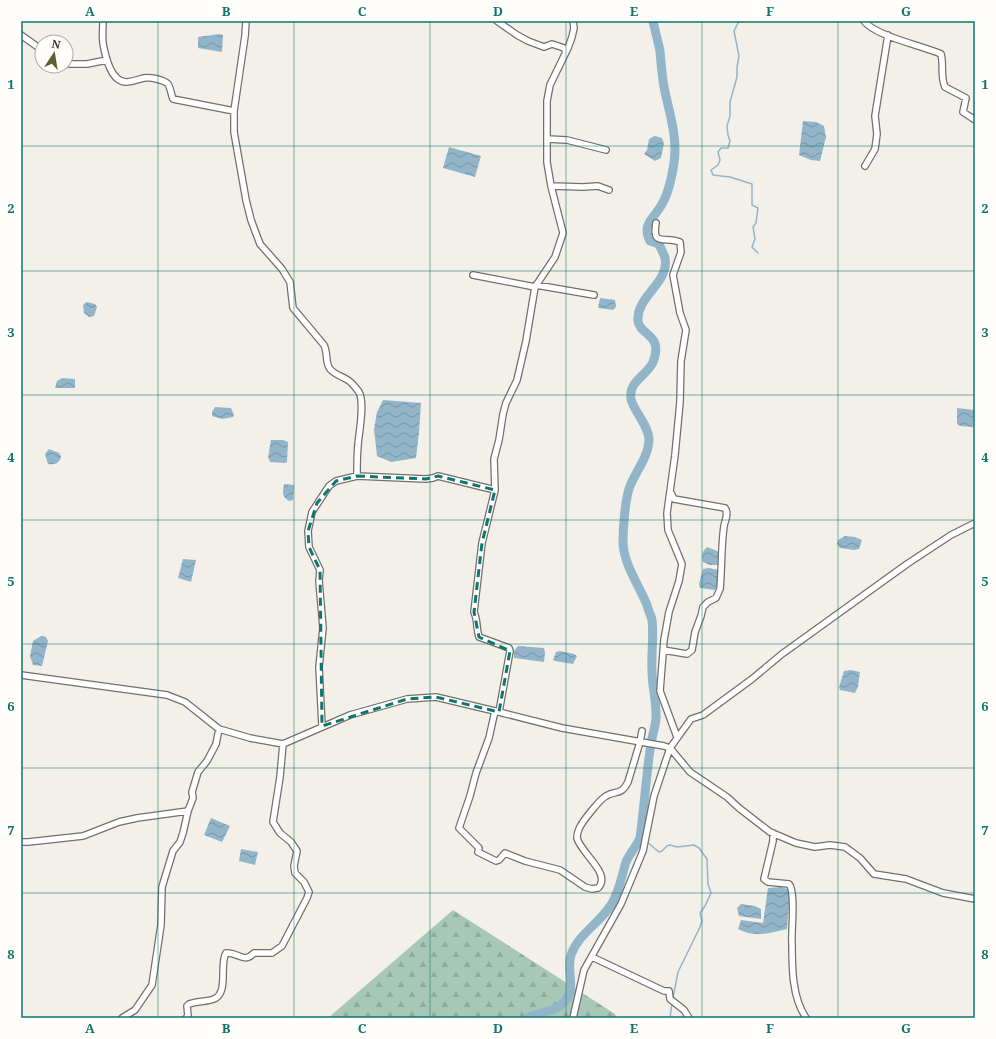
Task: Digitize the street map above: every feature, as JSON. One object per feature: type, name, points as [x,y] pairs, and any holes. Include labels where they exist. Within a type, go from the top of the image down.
[{"type":"street","points":[[102,21],[103,42],[107,60],[111,72],[120,81],[126,82],[147,77],[160,80],[166,82],[169,86],[173,99],[234,111]]},
{"type":"street","points":[[246,21],[234,111],[234,132],[246,200],[251,220],[260,244],[282,269],[290,282],[293,308],[324,345],[327,351],[327,363],[330,369],[348,380],[359,392],[361,398],[361,418],[357,476]]},
{"type":"street","points":[[497,21],[528,41],[544,47],[552,44],[558,45],[564,48],[566,52]]},
{"type":"street","points":[[573,21],[574,28],[566,52],[550,85],[547,101],[547,162],[551,186],[563,233],[555,258],[535,286],[526,341],[517,380],[506,403],[503,414],[494,459],[495,490],[482,543],[474,612],[477,619],[476,629],[479,637],[509,648],[510,651],[497,711],[459,828],[476,844],[478,852],[496,861],[506,853],[525,861],[560,870],[585,887],[592,889],[598,888],[602,883],[602,877],[578,838],[579,829],[598,802],[606,796],[620,792],[625,788],[644,742],[642,731]]},
{"type":"street","points":[[864,21],[868,26],[911,45],[941,54],[941,79],[945,87],[966,98],[963,112],[975,120]]},
{"type":"street","points":[[21,35],[34,44]]},
{"type":"street","points":[[865,166],[875,149],[877,134],[875,116],[888,35]]},
{"type":"street","points":[[74,64],[87,64],[107,60]]},
{"type":"street","points":[[547,139],[567,140],[606,150]]},
{"type":"street","points":[[551,186],[598,186],[610,190]]},
{"type":"street","points":[[656,223],[655,236],[661,240],[674,240],[680,242],[681,252],[673,275],[680,313],[686,330],[681,361],[680,402],[671,493],[667,513],[668,530],[682,564],[679,580],[669,612],[663,650],[660,691],[677,737]]},
{"type":"street","points":[[473,275],[594,295]]},
{"type":"street","points":[[322,726],[319,667],[323,628],[319,581],[320,570],[309,547],[308,531],[312,512],[329,486],[336,481],[357,476],[426,479],[438,476],[495,490]]},
{"type":"street","points":[[663,650],[687,654],[692,650],[694,632],[703,607],[708,602],[716,598],[720,589],[724,526],[727,516],[725,508],[674,499],[671,493]]},
{"type":"street","points":[[573,1018],[584,970],[621,904],[643,851],[654,796],[670,748],[691,719],[703,715],[752,679],[782,654],[907,564],[951,535],[975,523]]},
{"type":"street","points":[[21,675],[167,695],[185,702],[219,729],[250,738],[283,744],[350,715],[407,699],[436,698],[497,711],[562,728],[670,748],[690,772],[727,797],[739,808],[773,833],[796,843],[814,847],[830,845],[845,847],[860,858],[874,874],[906,880],[943,893],[975,899]]},
{"type":"street","points":[[122,1018],[135,1010],[152,985],[161,925],[162,887],[173,851],[180,842],[183,833],[188,811],[193,798],[192,792],[198,772],[207,762],[216,744],[219,729]]},
{"type":"street","points":[[186,1018],[188,1016],[187,1006],[189,1004],[216,999],[219,995],[223,982],[223,961],[226,953],[250,958],[254,953],[272,953],[282,946],[307,898],[309,892],[304,882],[295,873],[294,866],[297,851],[291,842],[280,833],[273,822],[280,777],[283,744]]},
{"type":"street","points":[[21,842],[83,836],[120,822],[137,818],[188,811]]},
{"type":"street","points":[[773,833],[764,879],[768,882],[789,884],[791,887],[792,942],[796,997],[806,1018]]},
{"type":"street","points":[[592,957],[669,992],[670,999],[684,1010],[689,1018]]},
{"type":"highlighted area","points":[[357,476],[426,479],[438,476],[495,490],[482,543],[474,612],[479,637],[510,651],[499,712],[436,697],[407,699],[322,726],[320,570],[309,547],[308,531],[317,503],[336,481]]},
{"type":"green space","points":[[453,910],[615,1014],[617,1018],[328,1018]]},
{"type":"water","points":[[220,34],[223,35],[222,52],[198,48],[198,37]]},
{"type":"water","points":[[803,121],[816,122],[824,126],[826,137],[820,161],[811,160],[799,155]]},
{"type":"water","points":[[655,136],[662,138],[664,143],[661,158],[655,161],[644,154],[647,150],[649,139]]},
{"type":"water","points":[[449,147],[481,156],[475,177],[443,168]]},
{"type":"water","points":[[600,298],[615,300],[616,307],[613,310],[598,308]]},
{"type":"water","points":[[87,302],[95,304],[97,307],[94,316],[89,317],[84,313],[83,305]]},
{"type":"water","points":[[62,378],[75,379],[75,388],[55,388],[57,381]]},
{"type":"water","points":[[383,400],[421,403],[416,458],[391,462],[377,456],[374,429],[377,412]]},
{"type":"water","points":[[215,407],[231,408],[234,415],[233,417],[222,419],[212,416],[212,412]]},
{"type":"water","points":[[957,408],[975,410],[973,427],[960,426],[957,424]]},
{"type":"water","points":[[271,440],[283,440],[288,442],[287,462],[270,462],[268,457]]},
{"type":"water","points":[[49,449],[59,453],[61,456],[57,463],[48,464],[45,454]]},
{"type":"water","points":[[284,484],[294,485],[293,500],[289,501],[284,496]]},
{"type":"water","points":[[845,536],[855,537],[862,540],[859,549],[854,550],[840,548],[837,544],[838,540]]},
{"type":"water","points":[[707,547],[720,553],[720,560],[717,565],[710,565],[703,562],[702,554]]},
{"type":"water","points":[[183,559],[196,560],[191,582],[178,578]]},
{"type":"water","points":[[709,568],[718,570],[718,580],[715,590],[700,588],[699,584],[703,569]]},
{"type":"water","points":[[41,636],[46,637],[48,641],[42,666],[33,665],[30,656],[33,641]]},
{"type":"water","points":[[518,646],[544,648],[544,662],[514,658],[514,651]]},
{"type":"water","points":[[560,651],[577,656],[573,664],[553,660],[556,652]]},
{"type":"water","points":[[851,670],[860,672],[858,687],[855,693],[840,690],[839,687],[844,671]]},
{"type":"water","points":[[211,818],[230,826],[222,842],[204,835]]},
{"type":"water","points":[[241,849],[258,852],[255,865],[239,861]]},
{"type":"water","points":[[781,887],[790,890],[787,929],[756,934],[744,932],[738,929],[741,920],[763,923],[768,888]]},
{"type":"water","points":[[741,904],[755,906],[761,909],[761,919],[739,916],[737,908]]},
{"type":"waterway","points":[[528,1018],[553,1010],[566,1000],[569,995],[571,984],[570,960],[574,948],[606,912],[616,894],[626,862],[640,838],[651,746],[655,727],[656,707],[652,677],[652,620],[647,605],[629,567],[623,543],[623,530],[628,492],[645,457],[649,439],[646,428],[632,403],[631,393],[635,383],[650,367],[656,353],[654,341],[640,326],[638,321],[639,312],[642,304],[663,275],[665,267],[665,258],[659,244],[650,241],[647,230],[650,221],[659,209],[667,194],[675,153],[674,134],[664,87],[660,51],[653,21]]},
{"type":"waterway","points":[[739,21],[734,31],[739,56],[737,77],[730,102],[730,116],[727,126],[730,141],[728,148],[721,148],[718,152],[720,160],[718,165],[711,170],[713,175],[730,177],[752,184],[752,205],[758,208],[756,223],[753,227],[755,239],[752,247],[758,253]]},
{"type":"waterway","points":[[640,838],[644,840]]},
{"type":"waterway","points":[[647,842],[659,852],[670,845],[677,847],[694,845],[699,848],[707,859],[708,884],[711,893],[700,913],[702,921],[700,927],[678,972],[673,998]]},
{"type":"waterway","points":[[670,1018],[672,1003]]}]
